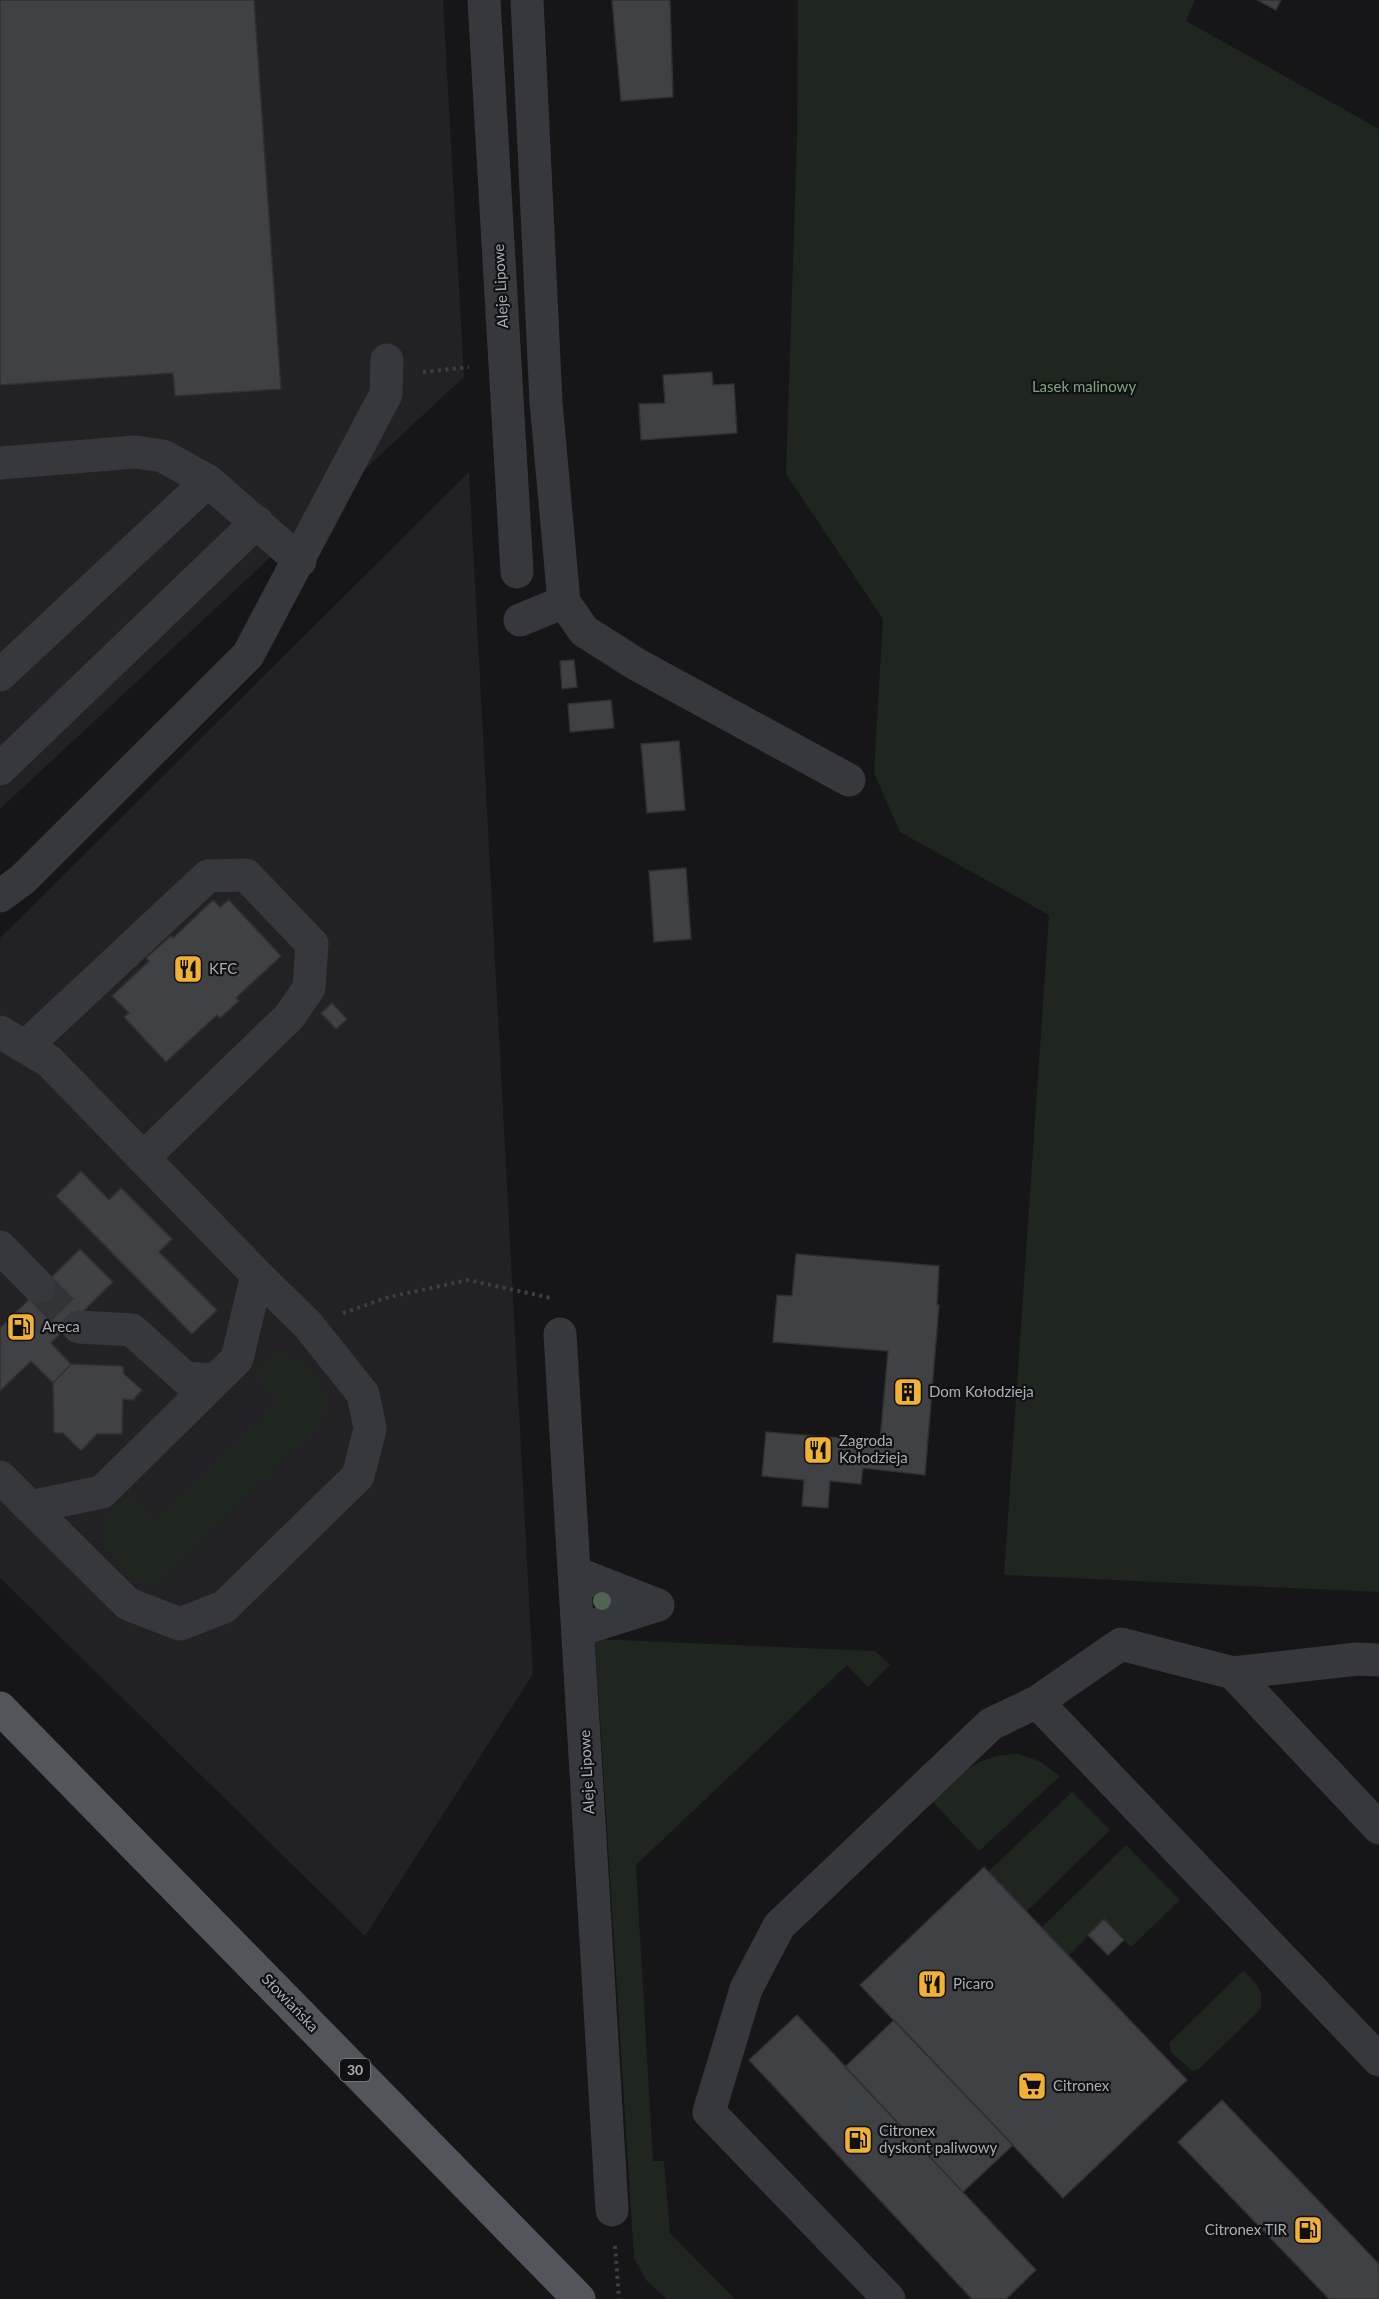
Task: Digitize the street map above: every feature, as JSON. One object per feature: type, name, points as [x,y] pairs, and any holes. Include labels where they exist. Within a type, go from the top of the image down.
[{"type":"main road","name":"Słowiańska","points":[[0,1708],[579,2299]]},
{"type":"street","name":"Aleje Lipowe","points":[[484,0],[517,572]]},
{"type":"street","points":[[527,0],[546,402],[564,602],[584,631],[636,664],[849,780]]},
{"type":"street","points":[[0,896],[22,880],[248,655],[300,561],[386,394],[387,368]]},
{"type":"street","points":[[0,463],[135,452],[163,456],[208,481],[300,561]]},
{"type":"street","points":[[0,675],[208,481]]},
{"type":"street","points":[[0,768],[257,522]]},
{"type":"street","points":[[520,620],[564,602]]},
{"type":"street","points":[[0,1477],[128,1604],[180,1624],[224,1606],[358,1476],[370,1429],[363,1394],[308,1325],[256,1275],[49,1061],[12,1040],[208,876],[246,875],[312,944],[309,988],[289,1017],[143,1158]]},
{"type":"street","points":[[0,1247],[39,1287]]},
{"type":"street","points":[[30,1507],[102,1492],[237,1359],[256,1275]]},
{"type":"street","points":[[78,1327],[132,1330],[185,1378],[215,1380]]},
{"type":"street","name":"Aleje Lipowe","points":[[560,1334],[576,1573],[612,2210]]},
{"type":"street","points":[[576,1573],[658,1605],[579,1630]]},
{"type":"street","points":[[889,2299],[709,2112],[747,1989],[779,1926],[991,1724],[1038,1702],[1121,1644],[1233,1673],[1357,1659],[1379,1660]]},
{"type":"street","points":[[1233,1673],[1379,1828]]},
{"type":"street","points":[[1038,1702],[1379,2060]]},
{"type":"path","points":[[387,368],[506,363]]},
{"type":"path","points":[[308,1325],[389,1297],[468,1280],[556,1299]]},
{"type":"path","points":[[612,2210],[619,2299]]},
{"type":"shaded area","points":[[0,0],[443,0],[464,377],[0,809]]},
{"type":"shaded area","points":[[469,472],[533,1674],[365,1936],[0,1578],[0,938]]},
{"type":"green space","name":"Lasek malinowy","points":[[798,0],[1195,0],[1186,21],[1379,129],[1379,1592],[1004,1575],[1049,915],[900,832],[874,773],[883,619],[786,474],[797,139]]},
{"type":"green space","points":[[283,1355],[303,1364],[318,1381],[324,1401],[324,1412],[320,1423],[160,1580],[147,1583],[131,1576],[116,1560],[106,1541],[103,1532],[108,1516],[129,1496],[155,1522],[280,1402],[253,1373],[268,1359]]},
{"type":"green space","points":[[595,1639],[875,1651],[890,1665],[868,1687],[847,1665],[636,1865],[653,2161],[664,2161],[670,2233],[735,2299],[667,2299],[646,2280],[634,2258]]},
{"type":"green space","points":[[1018,1754],[1039,1761],[1060,1776],[979,1851],[932,1801],[961,1775],[980,1762],[1003,1755]]},
{"type":"green space","points":[[1072,1792],[1110,1830],[1026,1912],[988,1872]]},
{"type":"green space","points":[[1126,1845],[1180,1900],[1131,1947],[1104,1920],[1068,1956],[1041,1928]]},
{"type":"green space","points":[[1243,1971],[1261,1992],[1260,2010],[1199,2069],[1192,2071],[1171,2052],[1169,2043]]},
{"type":"building","points":[[0,0],[254,0],[281,389],[175,396],[173,373],[0,385]]},
{"type":"building","points":[[612,0],[670,0],[673,97],[621,101]]},
{"type":"building","points":[[1257,0],[1281,0],[1276,10]]},
{"type":"building","points":[[712,372],[713,385],[734,384],[737,433],[641,440],[639,404],[665,403],[663,375]]},
{"type":"building","points":[[574,660],[577,687],[562,689],[560,661]]},
{"type":"building","points":[[611,700],[614,728],[570,732],[568,704]]},
{"type":"building","points":[[679,741],[685,810],[647,813],[641,744]]},
{"type":"building","points":[[686,868],[691,939],[654,942],[649,871]]},
{"type":"building","points":[[213,900],[220,907],[229,900],[281,956],[236,998],[239,1001],[220,1018],[217,1015],[166,1062],[124,1017],[129,1013],[112,996],[149,961],[146,958],[171,936],[173,938]]},
{"type":"building","points":[[332,1003],[347,1019],[336,1029],[321,1013]]},
{"type":"building","points":[[81,1171],[109,1200],[121,1188],[172,1239],[159,1252],[217,1310],[192,1334],[56,1196]]},
{"type":"building","points":[[80,1249],[113,1282],[51,1343],[71,1364],[53,1383],[31,1361],[0,1391],[0,1328]]},
{"type":"building","name":"Dom Kołodzieja","points":[[796,1254],[939,1266],[937,1305],[939,1305],[925,1475],[863,1468],[861,1484],[830,1481],[828,1508],[802,1506],[804,1480],[762,1476],[766,1432],[880,1441],[888,1351],[773,1342],[777,1295],[792,1296]]},
{"type":"building","points":[[71,1364],[123,1366],[124,1374],[142,1390],[133,1400],[123,1399],[122,1434],[97,1434],[81,1451],[63,1433],[54,1433],[53,1383]]},
{"type":"building","points":[[984,1867],[1187,2080],[1063,2198],[860,1985]]},
{"type":"building","points":[[1104,1919],[1124,1940],[1108,1955],[1088,1935]]},
{"type":"building","points":[[797,2015],[1036,2270],[1006,2299],[972,2299],[749,2060]]},
{"type":"building","points":[[894,2020],[1013,2145],[963,2192],[845,2067]]},
{"type":"building","points":[[1222,2100],[1379,2264],[1379,2299],[1329,2299],[1178,2142]]},
{"type":"tunnel","points":[[39,1287],[79,1327]]},
{"type":"place","name":"KFC","points":[[188,969]]},
{"type":"place","name":"Areca","points":[[21,1327]]},
{"type":"place","name":"Dom Kołodzieja","points":[[908,1392]]},
{"type":"place","name":"Zagroda Kołodzieja","points":[[818,1450]]},
{"type":"place","name":"Picaro","points":[[932,1984]]},
{"type":"place","name":"Citronex","points":[[1032,2086]]},
{"type":"place","name":"Citronex dyskont paliwowy","points":[[858,2140]]},
{"type":"place","name":"Citronex TIR","points":[[1308,2230]]}]
